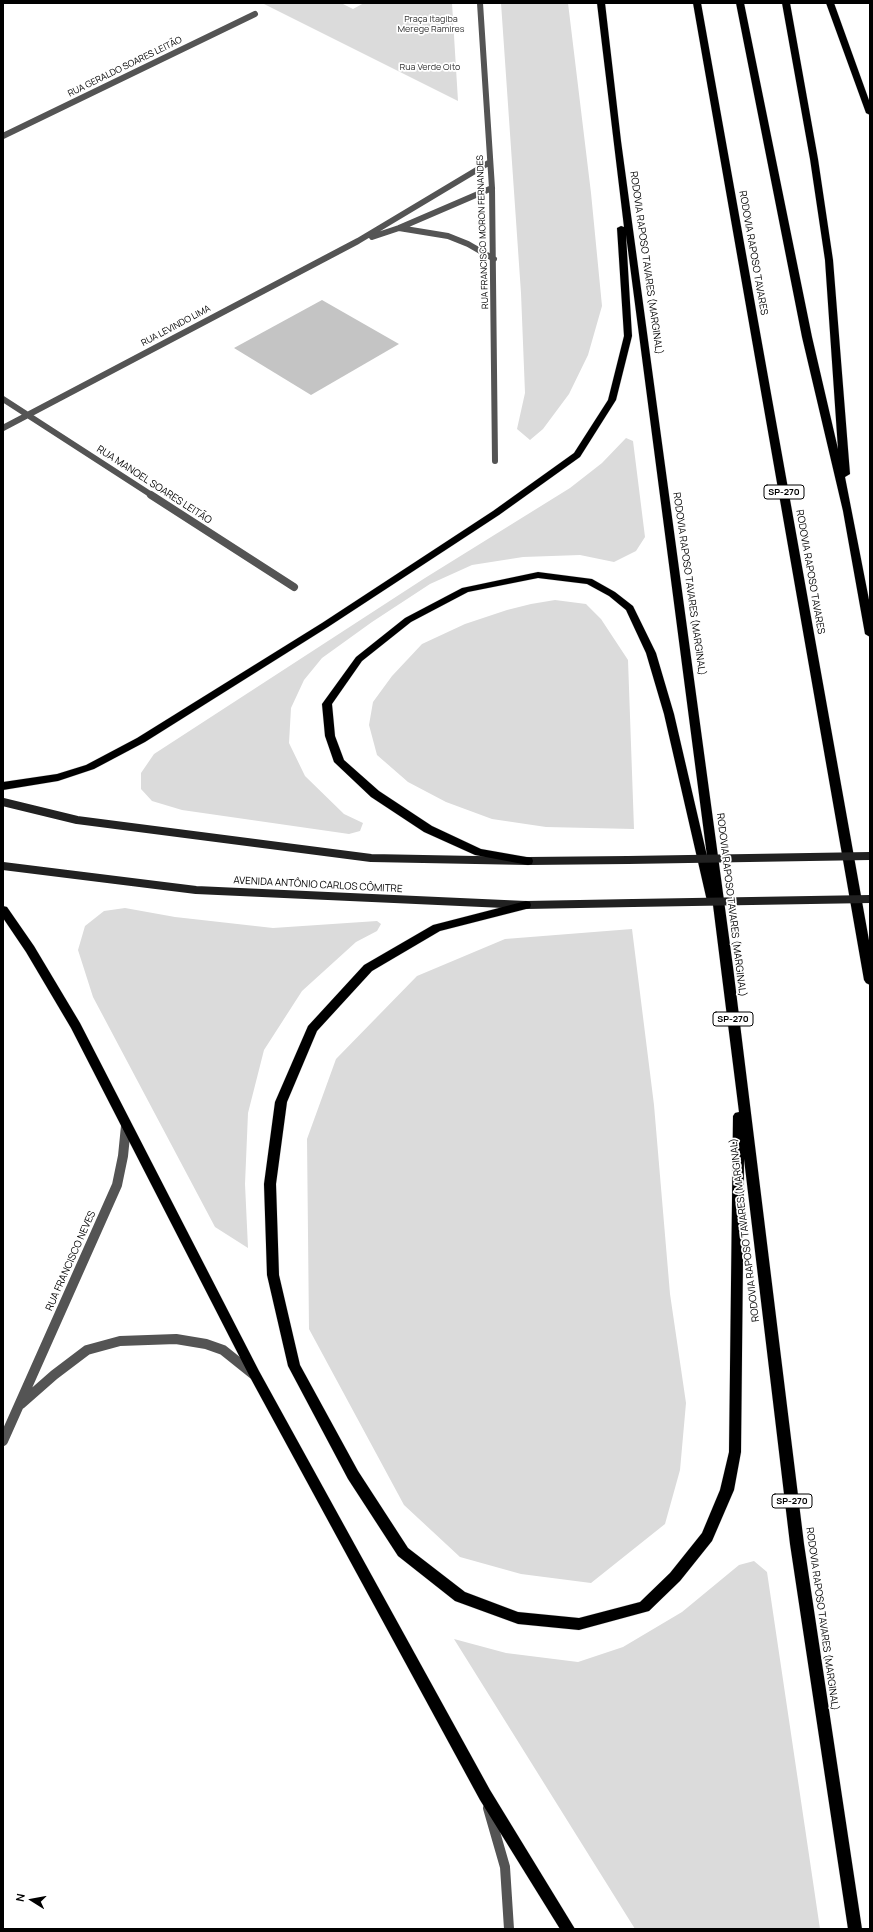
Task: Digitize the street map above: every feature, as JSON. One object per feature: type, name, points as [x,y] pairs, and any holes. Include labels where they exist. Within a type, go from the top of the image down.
[{"type":"highway","name":"RODOVIA RAPOSO TAVARES (MARGINAL)","points":[[601,3],[616,141],[727,967],[797,1544],[855,1929]]},
{"type":"highway","name":"RODOVIA RAPOSO TAVARES","points":[[697,3],[870,980]]},
{"type":"highway","points":[[740,3],[807,337],[848,511],[870,634]]},
{"type":"highway","points":[[786,3],[814,159],[829,260],[848,511]]},
{"type":"highway","points":[[830,3],[870,113]]},
{"type":"highway","points":[[3,786],[58,777],[90,767],[141,740],[325,626],[496,513],[577,455],[612,400],[628,336],[616,141]]},
{"type":"highway","points":[[528,861],[479,852],[428,829],[375,794],[339,762],[330,736],[327,704],[359,659],[408,620],[466,590],[538,575],[589,581],[612,594],[630,608],[651,654],[669,714],[727,967]]},
{"type":"highway","points":[[526,905],[437,928],[368,968],[317,1023],[312,1029],[281,1102],[270,1184],[273,1275],[294,1366],[353,1475],[403,1552],[460,1596],[518,1618],[579,1624],[644,1606],[676,1577],[706,1537],[727,1490],[735,1452],[739,1072]]},
{"type":"highway","points":[[3,910],[30,949],[76,1026],[126,1120],[255,1375],[485,1796],[568,1929]]},
{"type":"main road","points":[[3,802],[77,820],[371,858],[528,861],[870,856]]},
{"type":"main road","name":"AVENIDA ANTÔNIO CARLOS CÔMITRE","points":[[3,866],[196,890],[526,905],[870,899]]},
{"type":"street","name":"RUA FRANCISCO MORON FERNANDES","points":[[480,3],[492,188],[494,259],[495,461]]},
{"type":"street","name":"RUA GERALDO SOARES LEITÃO","points":[[3,136],[255,14]]},
{"type":"street","name":"RUA LEVINDO LIMA","points":[[3,428],[358,241],[490,162]]},
{"type":"street","name":"RUA LEVINDO LIMA","points":[[358,241],[399,228],[492,188]]},
{"type":"street","name":"RUA LEVINDO LIMA","points":[[399,228],[432,232],[448,236],[468,244],[494,259]]},
{"type":"street","name":"RUA MANOEL SOARES LEITÃO","points":[[3,399],[294,587]]},
{"type":"street","name":"RUA FRANCISCO NEVES","points":[[3,1441],[117,1185],[123,1156],[126,1120]]},
{"type":"street","name":"RUA FRANCISCO NEVES","points":[[19,1406],[54,1375],[87,1350],[120,1341],[176,1339],[206,1344],[223,1350],[255,1375]]},
{"type":"street","points":[[485,1796],[505,1867],[509,1929]]},
{"type":"green space","name":"Rua Verde Oito","points":[[262,3],[341,3],[353,9],[364,3],[452,3],[458,101]]},
{"type":"green space","points":[[501,3],[568,3],[591,193],[602,306],[588,355],[569,394],[543,429],[530,440],[517,429],[525,393],[521,293]]},
{"type":"green space","points":[[626,438],[633,441],[645,537],[636,551],[614,562],[580,555],[523,557],[472,565],[430,584],[372,622],[322,658],[304,680],[291,708],[289,743],[305,776],[344,814],[363,823],[360,831],[349,834],[182,810],[152,801],[141,789],[141,773],[154,754],[425,578],[570,488],[602,463]]},
{"type":"green space","points":[[555,600],[586,604],[601,619],[628,660],[634,829],[546,827],[492,819],[446,802],[408,782],[377,755],[369,725],[373,702],[392,676],[422,644],[465,624],[507,610]]},
{"type":"green space","points":[[125,908],[175,917],[273,928],[377,921],[381,924],[377,931],[356,942],[302,991],[264,1050],[248,1113],[245,1184],[248,1248],[215,1227],[93,997],[78,950],[85,926],[104,911]]},
{"type":"green space","points":[[632,929],[654,1105],[670,1294],[686,1403],[680,1470],[665,1524],[591,1583],[521,1574],[460,1557],[404,1505],[309,1329],[307,1139],[336,1059],[417,976],[505,939]]},
{"type":"green space","points":[[754,1561],[767,1572],[820,1929],[635,1929],[454,1639],[506,1653],[578,1662],[623,1647],[682,1612],[739,1565]]},
{"type":"building","points":[[322,300],[399,344],[311,395],[234,348]]},
{"type":"park label","name":"Praça Itagiba Merege Ramires","points":[[431,24]]}]
